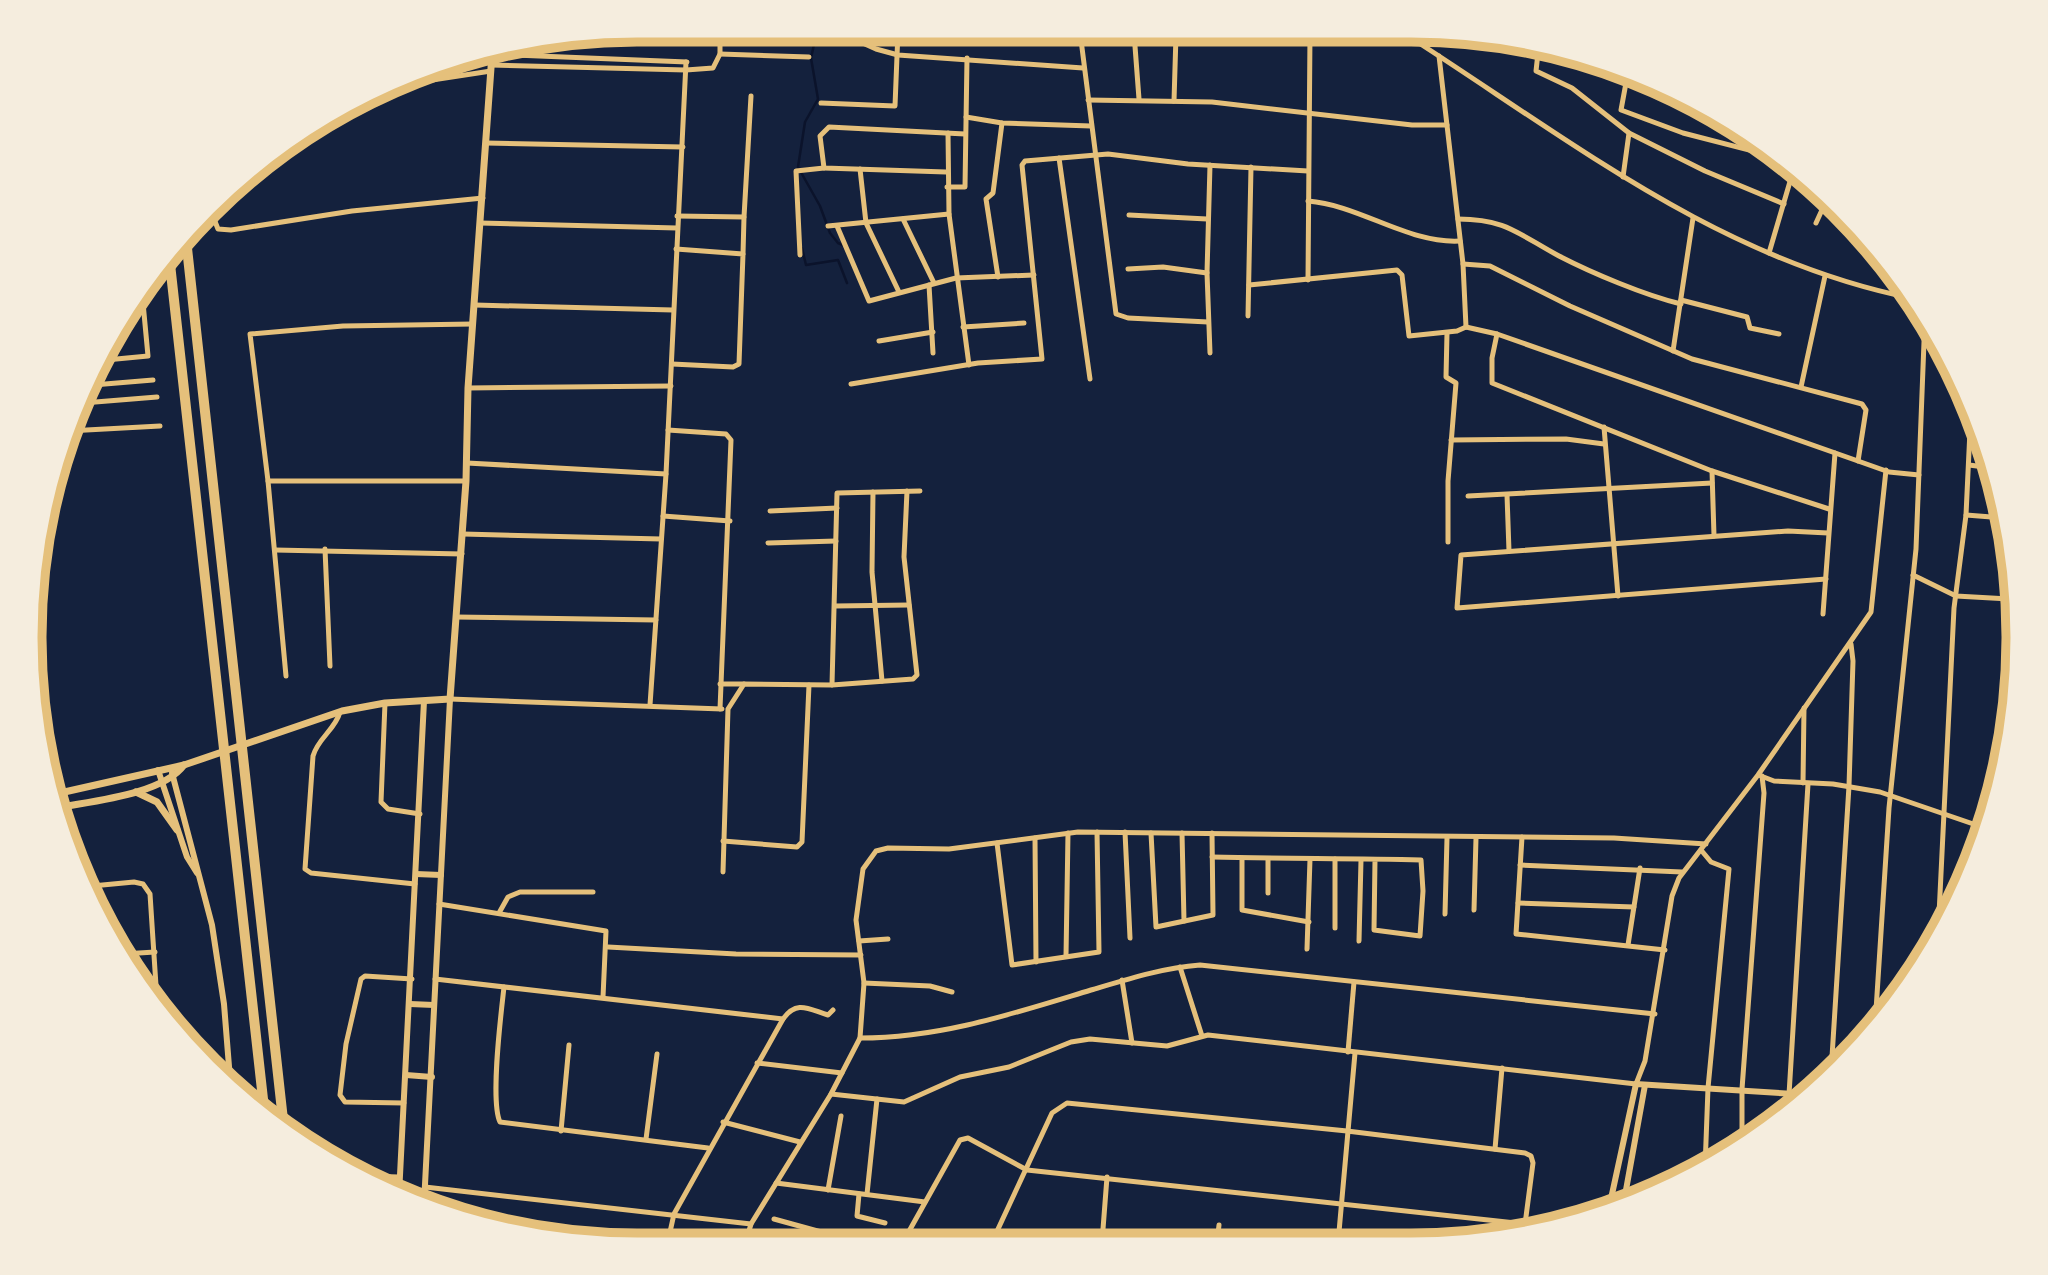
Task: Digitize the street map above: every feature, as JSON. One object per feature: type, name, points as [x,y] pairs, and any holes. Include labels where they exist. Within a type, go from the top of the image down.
[{"type":"highway","points":[[187,249],[283,1115]]},
{"type":"highway","points":[[170,268],[263,1100]]},
{"type":"main road","points":[[62,792],[184,765],[340,712],[385,703],[450,699],[462,554],[468,388],[492,60]]},
{"type":"main road","points":[[67,806],[136,792],[172,777],[184,765]]},
{"type":"main road","points":[[136,792],[157,802],[177,830]]},
{"type":"street","points":[[433,79],[491,68],[686,70],[716,66],[720,42]]},
{"type":"street","points":[[859,42],[876,50],[898,55],[1083,68]]},
{"type":"street","points":[[821,103],[894,107],[898,42]]},
{"type":"street","points":[[1081,42],[1093,154],[1116,314],[1128,318],[1209,323]]},
{"type":"street","points":[[1135,42],[1139,99]]},
{"type":"street","points":[[1174,101],[1175,42]]},
{"type":"street","points":[[1308,281],[1310,42]]},
{"type":"street","points":[[1418,42],[1561,140],[1693,218],[1825,276],[1897,294]]},
{"type":"street","points":[[720,54],[809,57]]},
{"type":"street","points":[[513,55],[686,62],[696,67]]},
{"type":"street","points":[[1439,56],[1463,264],[1466,327]]},
{"type":"street","points":[[1538,56],[1536,71],[1572,88],[1629,133],[1705,171],[1784,204]]},
{"type":"street","points":[[947,187],[965,187],[967,58]]},
{"type":"street","points":[[650,705],[671,386],[686,62]]},
{"type":"street","points":[[1626,83],[1621,110],[1684,133],[1754,151]]},
{"type":"street","points":[[672,364],[733,367],[739,364],[751,96]]},
{"type":"street","points":[[1088,100],[1174,101],[1309,111],[1412,125],[1447,125]]},
{"type":"street","points":[[966,117],[1002,122],[1091,126]]},
{"type":"street","points":[[998,276],[986,199],[993,192],[1002,122]]},
{"type":"street","points":[[824,168],[820,136],[829,127],[965,134]]},
{"type":"street","points":[[948,133],[948,214],[969,365]]},
{"type":"street","points":[[1623,177],[1629,133]]},
{"type":"street","points":[[486,143],[683,147]]},
{"type":"street","points":[[851,384],[969,365],[1039,361],[1043,357],[1022,165],[1027,160],[1093,154],[1308,171]]},
{"type":"street","points":[[1059,158],[1090,379]]},
{"type":"street","points":[[1210,165],[1207,273],[1210,354]]},
{"type":"street","points":[[1248,316],[1251,167]]},
{"type":"street","points":[[800,256],[795,197],[799,170],[824,168],[946,172]]},
{"type":"street","points":[[860,169],[866,223],[899,292]]},
{"type":"street","points":[[1769,253],[1791,180]]},
{"type":"street","points":[[214,218],[218,229],[365,209],[483,198]]},
{"type":"street","points":[[1308,201],[1331,202],[1415,233],[1460,242]]},
{"type":"street","points":[[1816,223],[1823,208]]},
{"type":"street","points":[[828,226],[948,214]]},
{"type":"street","points":[[1129,215],[1208,219]]},
{"type":"street","points":[[677,216],[744,217]]},
{"type":"street","points":[[1673,351],[1693,218]]},
{"type":"street","points":[[903,219],[931,284],[933,353]]},
{"type":"street","points":[[1458,219],[1483,219],[1506,225],[1560,257],[1657,298],[1748,317],[1750,328],[1779,334]]},
{"type":"street","points":[[480,223],[677,228]]},
{"type":"street","points":[[837,226],[869,301],[956,278],[1034,275]]},
{"type":"street","points":[[676,249],[743,254]]},
{"type":"street","points":[[1463,264],[1490,266],[1570,306],[1673,351],[1865,406],[1858,461]]},
{"type":"street","points":[[1128,269],[1163,267],[1207,273]]},
{"type":"street","points":[[1249,285],[1396,270],[1402,275],[1409,336],[1466,327],[1497,334],[1858,461],[1886,470],[1919,475]]},
{"type":"street","points":[[1801,387],[1825,276]]},
{"type":"street","points":[[111,360],[146,357],[149,353],[143,305]]},
{"type":"street","points":[[475,305],[673,310]]},
{"type":"street","points":[[964,327],[1024,323]]},
{"type":"street","points":[[286,676],[268,481],[250,334],[344,326],[473,324]]},
{"type":"street","points":[[879,341],[933,332]]},
{"type":"street","points":[[1447,332],[1446,377],[1456,383],[1451,440],[1448,542]]},
{"type":"street","points":[[1497,334],[1491,383],[1712,471],[1829,509]]},
{"type":"street","points":[[1876,1008],[1892,795],[1913,575],[1923,336]]},
{"type":"street","points":[[98,385],[153,380]]},
{"type":"street","points":[[468,388],[671,386]]},
{"type":"street","points":[[91,401],[157,397]]},
{"type":"street","points":[[80,430],[160,426]]},
{"type":"street","points":[[1604,427],[1618,596]]},
{"type":"street","points":[[668,430],[729,436],[730,521],[720,709]]},
{"type":"street","points":[[1938,914],[1956,596],[1966,514],[1970,435]]},
{"type":"street","points":[[1451,440],[1566,439],[1604,444]]},
{"type":"street","points":[[1823,614],[1835,453]]},
{"type":"street","points":[[467,463],[666,474]]},
{"type":"street","points":[[1969,465],[1981,467]]},
{"type":"street","points":[[1611,1198],[1636,1084],[1645,1061],[1672,896],[1682,872],[1760,776],[1871,612],[1886,470]]},
{"type":"street","points":[[1712,471],[1714,536]]},
{"type":"street","points":[[268,481],[466,481]]},
{"type":"street","points":[[1468,496],[1608,487],[1712,484]]},
{"type":"street","points":[[720,684],[832,685],[913,679],[918,668],[904,557],[906,491]]},
{"type":"street","points":[[832,685],[837,493],[920,491]]},
{"type":"street","points":[[873,492],[875,606],[882,681]]},
{"type":"street","points":[[1507,495],[1509,551]]},
{"type":"street","points":[[771,511],[837,508]]},
{"type":"street","points":[[1966,514],[1994,518]]},
{"type":"street","points":[[663,516],[730,521]]},
{"type":"street","points":[[1826,579],[1458,609],[1462,554],[1788,531],[1828,533]]},
{"type":"street","points":[[463,534],[662,539]]},
{"type":"street","points":[[768,543],[836,541]]},
{"type":"street","points":[[325,549],[330,666]]},
{"type":"street","points":[[275,550],[462,554]]},
{"type":"street","points":[[1913,575],[1956,596],[2005,599]]},
{"type":"street","points":[[835,606],[909,606]]},
{"type":"street","points":[[456,617],[656,620]]},
{"type":"street","points":[[1832,1059],[1849,786],[1853,661],[1851,644]]},
{"type":"street","points":[[723,872],[728,709],[744,684]]},
{"type":"street","points":[[723,841],[797,847],[802,842],[809,685]]},
{"type":"street","points":[[425,1193],[450,699],[728,709]]},
{"type":"street","points":[[400,1183],[424,701]]},
{"type":"street","points":[[385,703],[380,802],[388,810],[420,814]]},
{"type":"street","points":[[1789,1097],[1805,784],[1804,708]]},
{"type":"street","points":[[340,712],[330,731],[319,741],[313,756],[305,869],[311,873],[415,884]]},
{"type":"street","points":[[171,766],[212,925],[224,1004],[229,1071]]},
{"type":"street","points":[[158,769],[187,857],[199,874]]},
{"type":"street","points":[[1760,776],[1774,781],[1849,786],[1892,795],[1975,825]]},
{"type":"street","points":[[1742,1132],[1742,1089],[1764,793],[1760,776]]},
{"type":"street","points":[[748,1233],[751,1224],[831,1094],[860,1038],[864,983],[856,920],[860,881],[867,859],[876,851],[888,848],[949,849],[1068,833],[1097,832],[1522,837],[1703,847]]},
{"type":"street","points":[[997,843],[1009,964],[1037,962],[1100,951],[1097,832]]},
{"type":"street","points":[[1125,832],[1130,938]]},
{"type":"street","points":[[1066,956],[1068,833]]},
{"type":"street","points":[[1151,833],[1154,926],[1213,915],[1212,833]]},
{"type":"street","points":[[1182,833],[1184,921]]},
{"type":"street","points":[[1522,837],[1516,934],[1665,950]]},
{"type":"street","points":[[1035,838],[1037,962]]},
{"type":"street","points":[[1445,914],[1447,838]]},
{"type":"street","points":[[1474,910],[1476,838]]},
{"type":"street","points":[[1703,847],[1711,862],[1729,869],[1708,1088],[1706,1154]]},
{"type":"street","points":[[1212,858],[1335,859],[1422,861],[1420,936],[1374,930],[1375,860]]},
{"type":"street","points":[[1242,858],[1243,911],[1309,922]]},
{"type":"street","points":[[1268,859],[1268,893]]},
{"type":"street","points":[[1307,948],[1310,859]]},
{"type":"street","points":[[1335,859],[1335,928]]},
{"type":"street","points":[[1359,941],[1361,860]]},
{"type":"street","points":[[1520,865],[1640,868],[1682,872]]},
{"type":"street","points":[[1628,945],[1640,868]]},
{"type":"street","points":[[415,874],[441,875]]},
{"type":"street","points":[[96,886],[134,882],[143,884],[150,894],[156,988]]},
{"type":"street","points":[[499,913],[508,897],[520,892],[593,892]]},
{"type":"street","points":[[1518,903],[1634,907]]},
{"type":"street","points":[[439,904],[604,930],[607,933],[608,947],[603,997]]},
{"type":"street","points":[[859,941],[888,939]]},
{"type":"street","points":[[608,947],[736,954],[861,955]]},
{"type":"street","points":[[133,953],[155,952]]},
{"type":"street","points":[[860,1038],[949,1031],[1122,980],[1180,967],[1209,965],[1654,1014]]},
{"type":"street","points":[[1180,967],[1200,1037]]},
{"type":"street","points":[[404,1103],[345,1102],[340,1095],[346,1044],[361,979],[365,976],[412,979]]},
{"type":"street","points":[[435,979],[783,1019]]},
{"type":"street","points":[[1122,980],[1132,1043]]},
{"type":"street","points":[[1348,1052],[1354,982]]},
{"type":"street","points":[[864,983],[930,986],[952,992]]},
{"type":"street","points":[[504,987],[497,1114],[500,1122],[708,1148]]},
{"type":"street","points":[[410,1004],[435,1005]]},
{"type":"street","points":[[670,1233],[674,1214],[708,1148],[783,1019],[790,1010],[800,1007],[828,1015],[833,1010]]},
{"type":"street","points":[[831,1094],[904,1102],[960,1077],[1009,1067],[1071,1042],[1090,1040],[1167,1046],[1200,1037],[1648,1086],[1793,1093]]},
{"type":"street","points":[[561,1131],[569,1045]]},
{"type":"street","points":[[1339,1233],[1355,1053]]},
{"type":"street","points":[[646,1139],[657,1054]]},
{"type":"street","points":[[1626,1192],[1648,1086],[1645,1061]]},
{"type":"street","points":[[757,1063],[842,1073]]},
{"type":"street","points":[[1494,1149],[1502,1068]]},
{"type":"street","points":[[406,1075],[432,1077]]},
{"type":"street","points":[[877,1099],[863,1194],[857,1216],[885,1223]]},
{"type":"street","points":[[997,1233],[1054,1109],[1063,1104],[1075,1103],[1347,1131],[1525,1153],[1532,1158],[1526,1222]]},
{"type":"street","points":[[828,1190],[841,1116]]},
{"type":"street","points":[[723,1122],[800,1142]]},
{"type":"street","points":[[908,1233],[963,1138],[974,1139],[1027,1170],[1342,1202],[1503,1226]]},
{"type":"street","points":[[1616,1168],[1630,1170]]},
{"type":"street","points":[[384,1177],[400,1177]]},
{"type":"street","points":[[1103,1233],[1107,1177]]},
{"type":"street","points":[[776,1183],[925,1202]]},
{"type":"street","points":[[425,1187],[751,1224]]},
{"type":"street","points":[[774,1219],[825,1233]]},
{"type":"street","points":[[1218,1233],[1219,1225]]},
{"type":"waterway","points":[[815,42],[811,58],[818,99],[805,122],[798,167],[820,206],[830,233],[838,243],[845,246]]},
{"type":"waterway","points":[[802,248],[806,265],[838,260],[847,283]]}]
